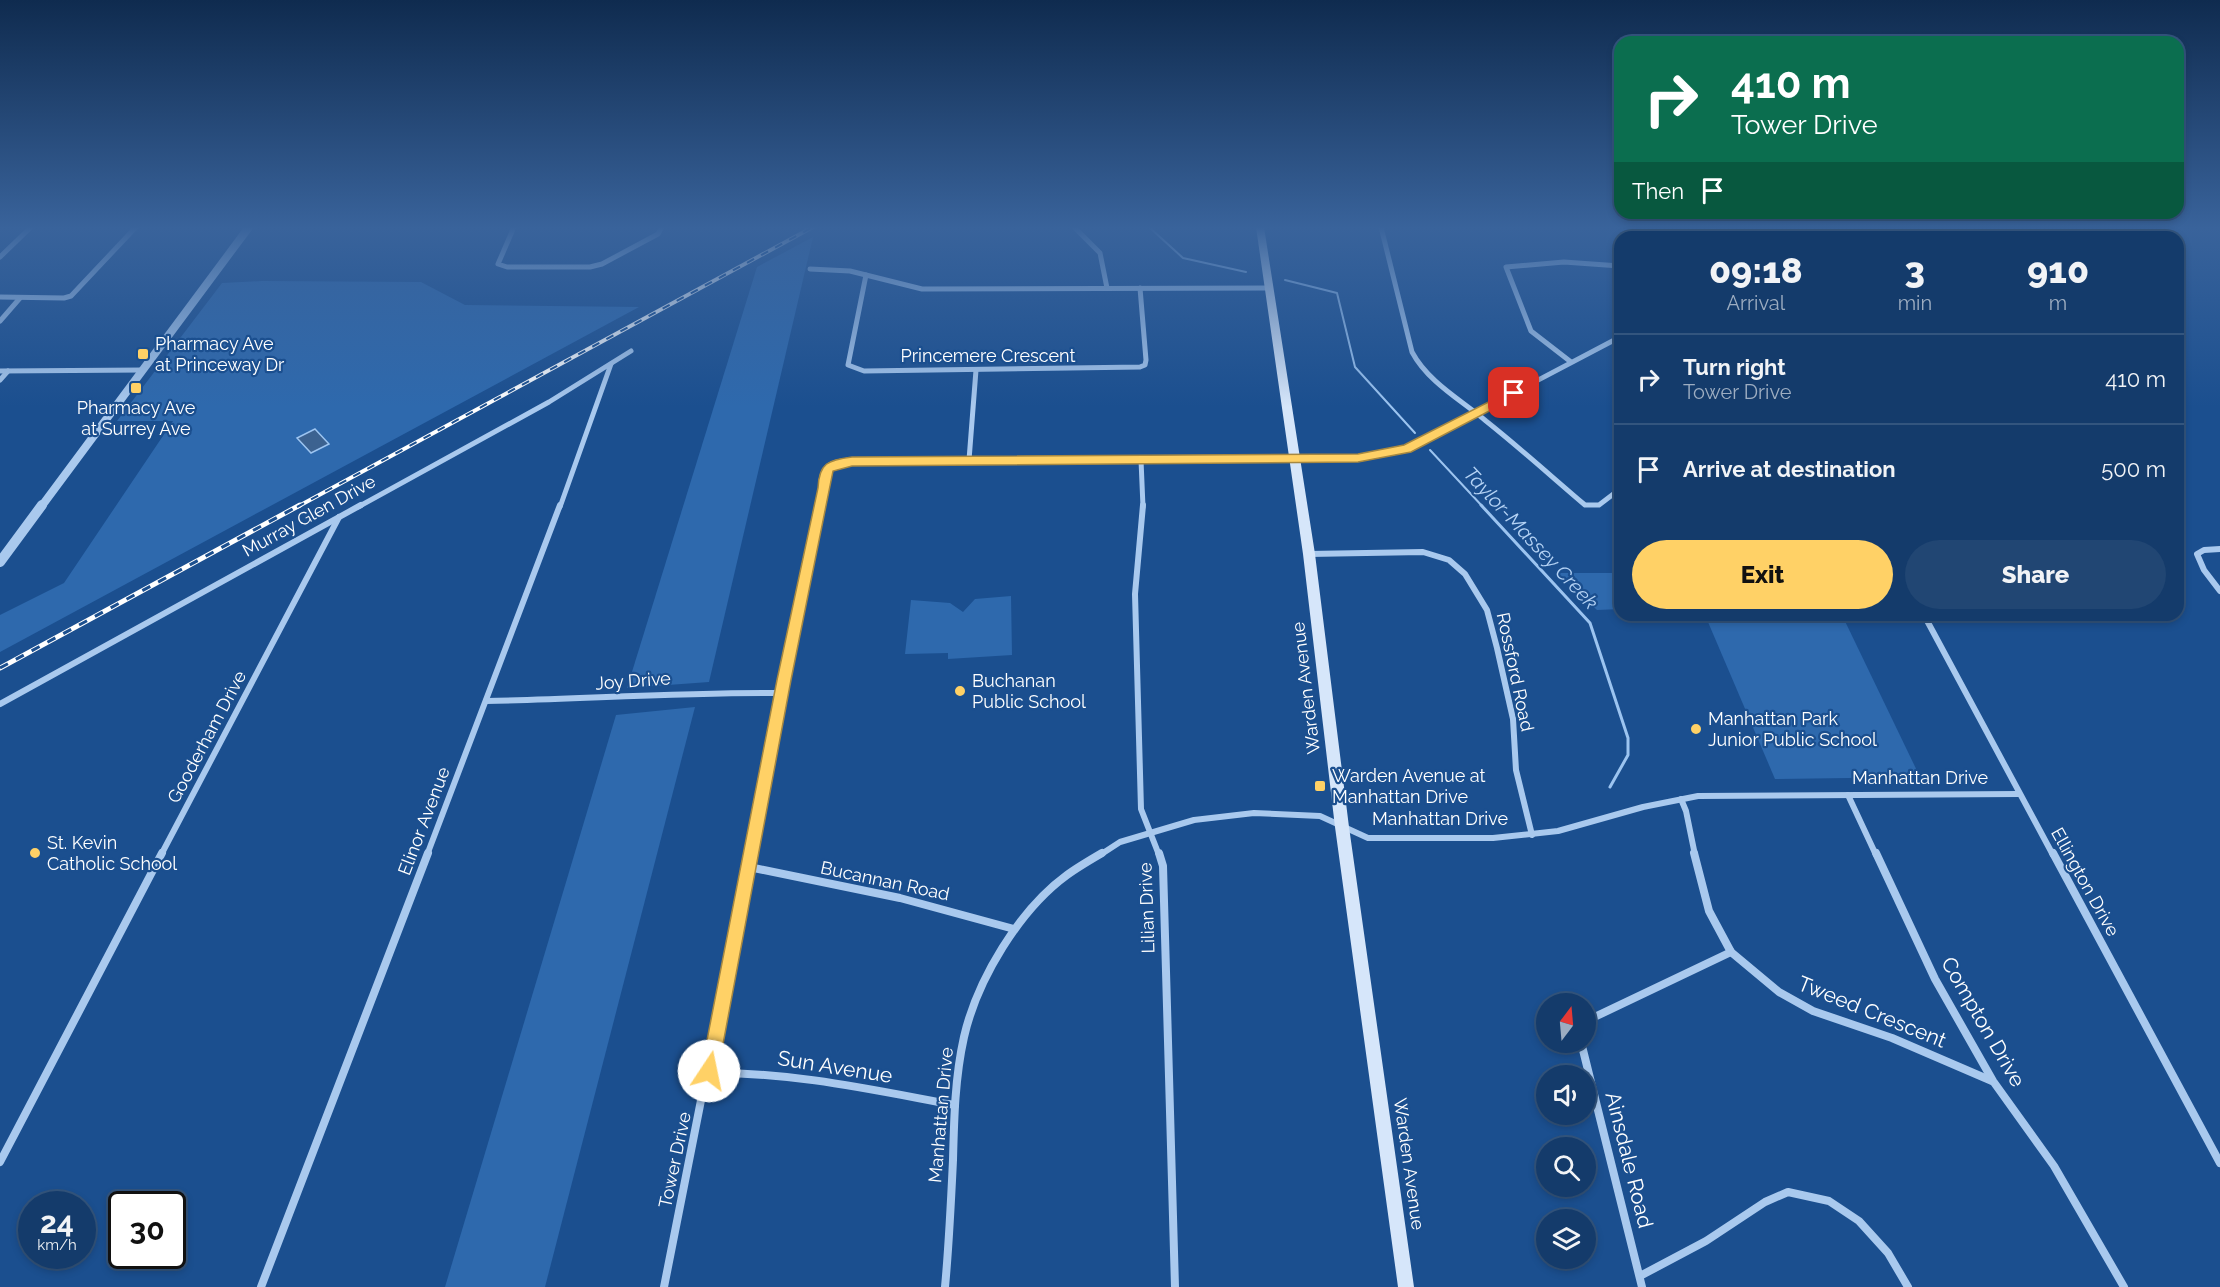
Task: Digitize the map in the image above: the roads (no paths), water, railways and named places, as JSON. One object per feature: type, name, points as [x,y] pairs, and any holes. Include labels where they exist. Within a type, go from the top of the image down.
[{"type":"main road","name":"Warden Avenue","points":[[1268,288],[1309,554],[1342,827],[1406,1287]]},
{"type":"street","points":[[0,297],[63,298],[71,296],[79,287]]},
{"type":"street","points":[[0,562],[204,287]]},
{"type":"street","name":"Princemere Crescent","points":[[864,287],[848,365],[850,368],[864,371],[1140,367],[1145,364],[1146,360],[1140,288]]},
{"type":"street","points":[[914,287],[922,289],[1268,288]]},
{"type":"street","points":[[1396,287],[1412,352],[1417,361],[1439,384],[1585,505],[1599,505],[1614,494]]},
{"type":"street","points":[[1512,287],[1531,331],[1571,362]]},
{"type":"street","points":[[0,321],[20,298]]},
{"type":"street","name":"Tower Drive","points":[[664,1287],[709,1073],[825,475],[829,468],[838,463],[852,461],[1358,458],[1407,449],[1614,340]]},
{"type":"street","name":"Murray Glen Drive","points":[[0,704],[549,402],[631,351]]},
{"type":"street","name":"Elinor Avenue","points":[[261,1287],[590,428],[611,364]]},
{"type":"street","points":[[0,371],[143,370]]},
{"type":"street","points":[[969,460],[976,370]]},
{"type":"street","points":[[0,380],[8,371]]},
{"type":"street","name":"Lilian Drive","points":[[1141,460],[1143,519],[1135,594],[1141,809],[1160,851],[1163,866],[1175,1287]]},
{"type":"street","name":"Gooderham Drive","points":[[0,1162],[339,517]]},
{"type":"street","points":[[2220,549],[2199,551],[2197,554],[2220,591]]},
{"type":"street","name":"Rossford Road","points":[[1309,554],[1423,552],[1441,556],[1455,564],[1465,574],[1487,610],[1497,648],[1513,719],[1516,770],[1532,835]]},
{"type":"street","name":"Ellington Drive","points":[[1927,621],[2220,1163]]},
{"type":"street","name":"Joy Drive","points":[[486,701],[599,699],[700,692],[782,693]]},
{"type":"street","name":"Manhattan Drive","points":[[945,1287],[950,1230],[955,1105],[964,1037],[970,1015],[979,992],[1014,929],[1046,892],[1109,847],[1194,820],[1254,813],[1320,816],[1368,838],[1493,838],[1532,835],[1584,825],[1681,799],[1732,795],[2019,794]]},
{"type":"street","name":"Compton Drive","points":[[1848,795],[1914,938],[1993,1081],[2054,1166],[2124,1287]]},
{"type":"street","name":"Tweed Crescent","points":[[1681,799],[1686,811],[1701,886],[1709,911],[1731,952],[1779,992],[1804,1007],[1838,1022],[1892,1038],[1993,1081]]},
{"type":"street","name":"Bucannan Road","points":[[749,867],[900,898],[1014,929]]},
{"type":"street","points":[[1596,1016],[1731,952]]},
{"type":"street","name":"Ainsdale Road","points":[[1584,1053],[1642,1287]]},
{"type":"street","name":"Sun Avenue","points":[[709,1073],[753,1072],[870,1089],[955,1105]]},
{"type":"street","points":[[1640,1276],[1706,1241],[1765,1202],[1788,1192],[1829,1201],[1859,1221],[1888,1253],[1908,1287]]},
{"type":"waterway","name":"Taylor-Massey Creek","points":[[1313,287],[1337,293],[1355,367],[1415,433]]},
{"type":"waterway","name":"Taylor-Massey Creek","points":[[1430,450],[1483,507]]},
{"type":"waterway","name":"Taylor-Massey Creek","points":[[1481,505],[1590,623],[1628,738],[1628,755],[1610,787]]},
{"type":"railway","points":[[297,507],[702,287]]},
{"type":"railway","points":[[0,668],[300,505]]},
{"type":"place","name":"Pharmacy Ave at Princeway Dr","points":[[143,354]]},
{"type":"place","name":"Pharmacy Ave at Surrey Ave","points":[[136,388]]},
{"type":"place","name":"Buchanan Public School","points":[[960,691]]},
{"type":"place","name":"Manhattan Park Junior Public School","points":[[1696,729]]},
{"type":"place","name":"Warden Avenue at Manhattan Drive","points":[[1320,786]]},
{"type":"place","name":"St. Kevin Catholic School","points":[[35,853]]}]
